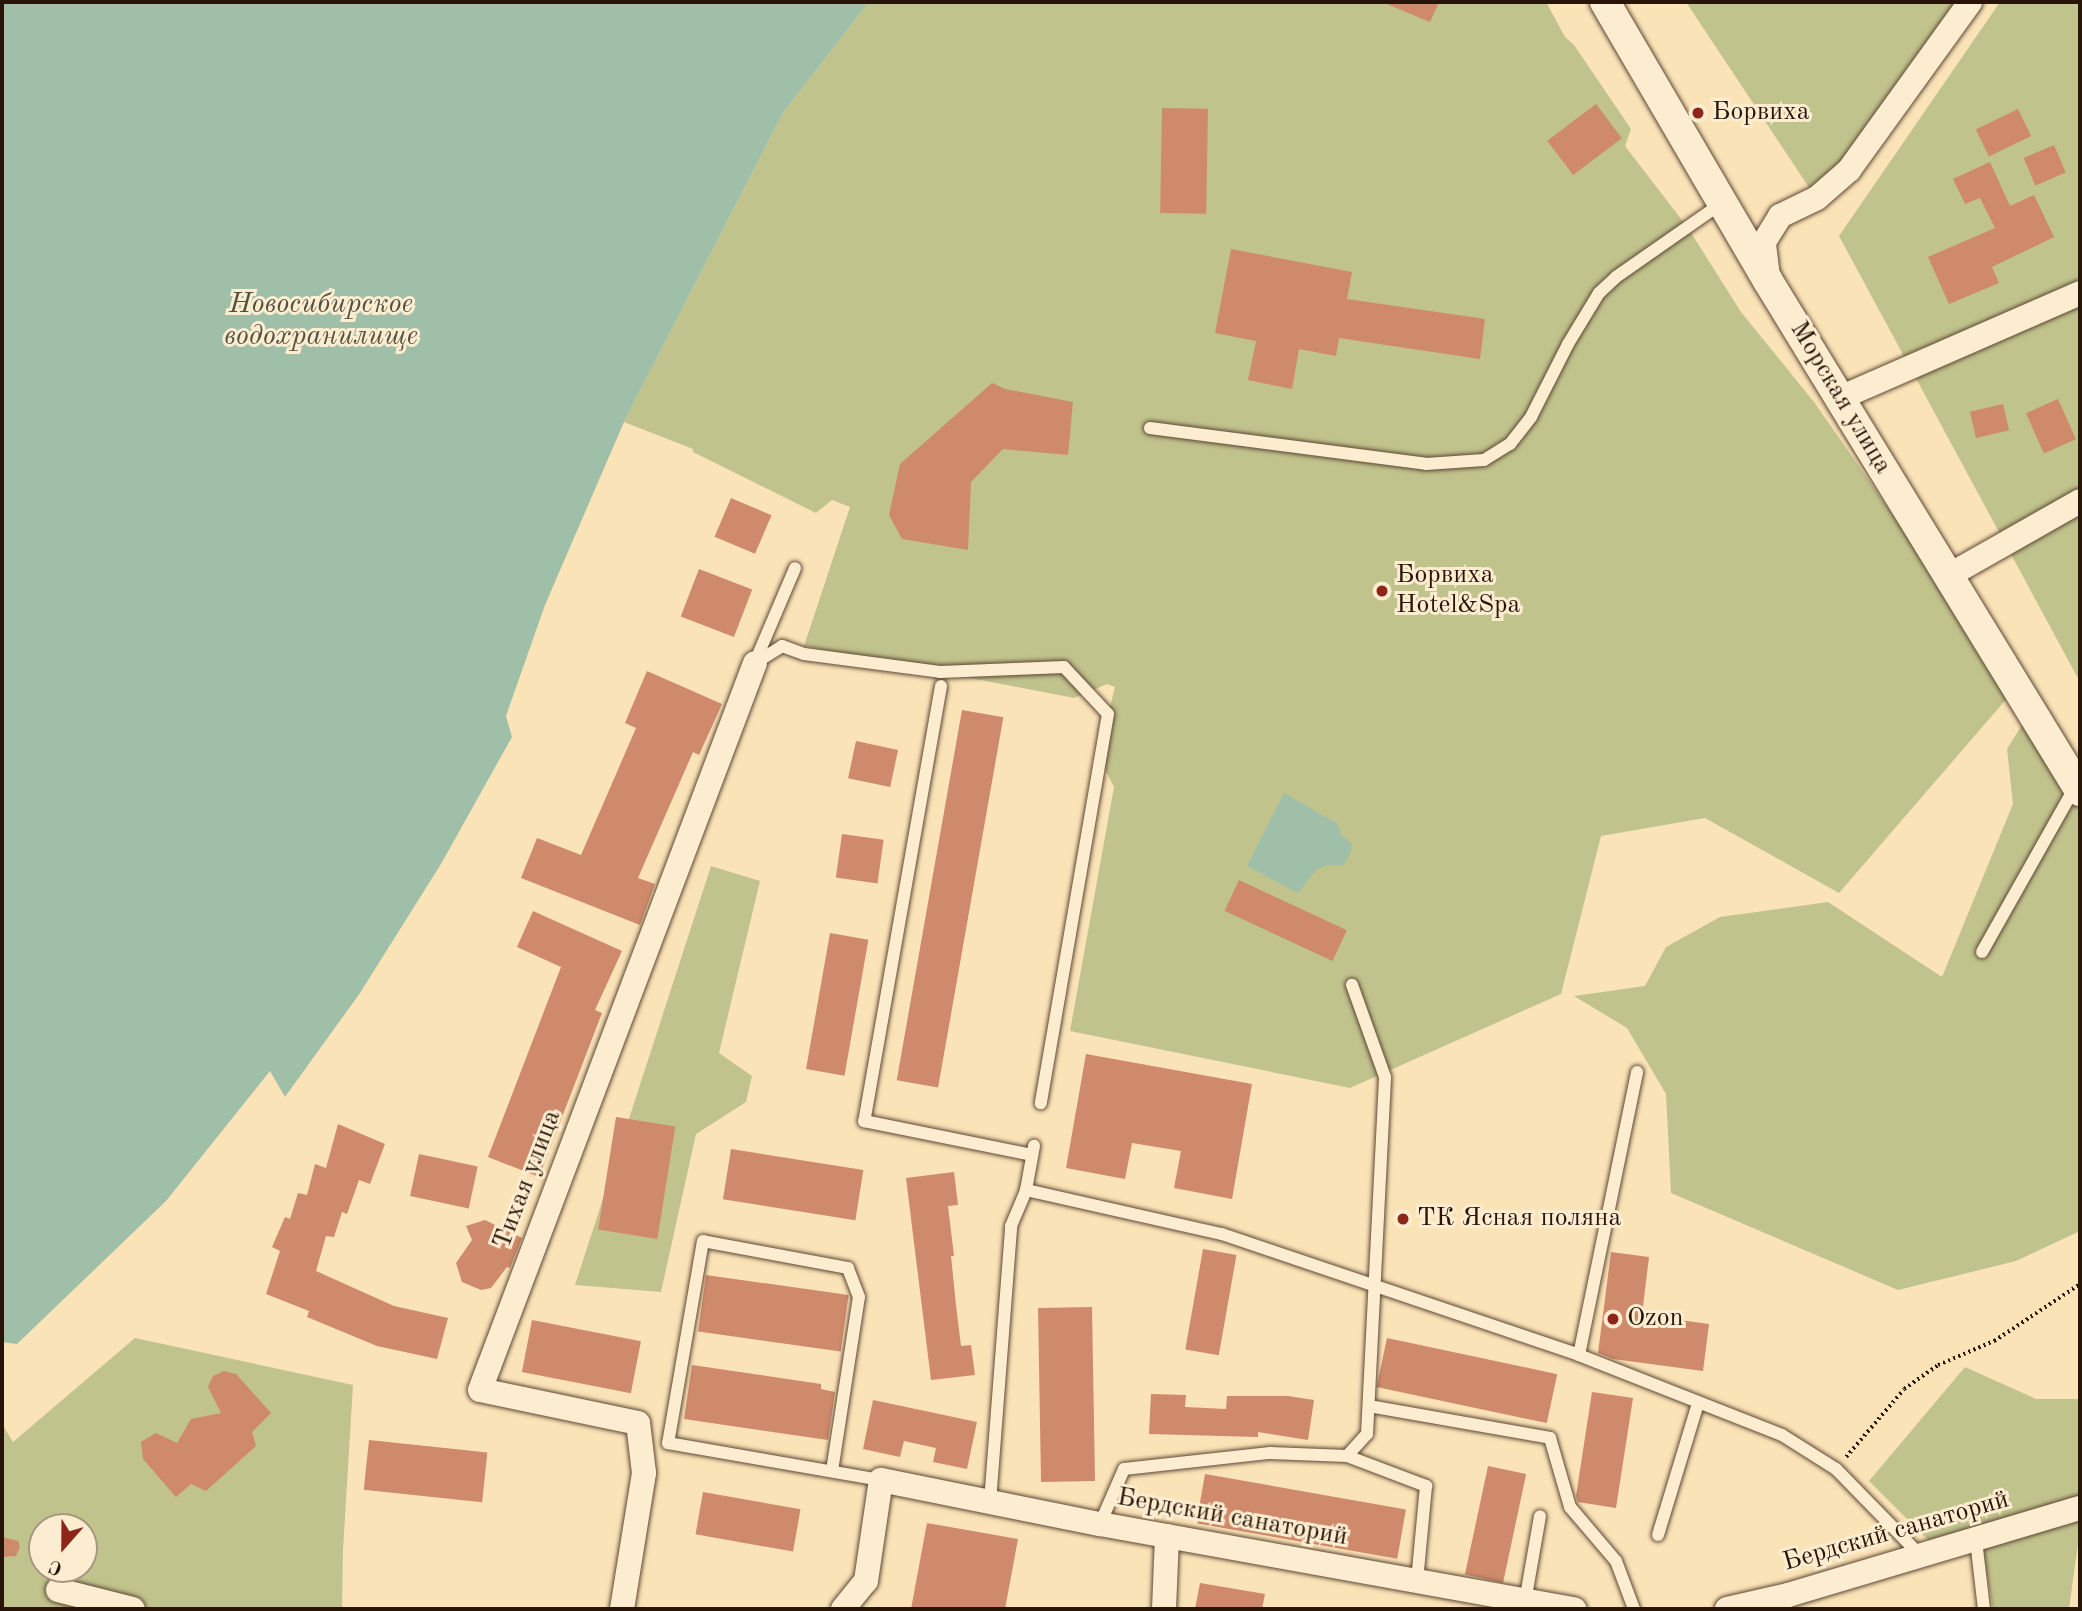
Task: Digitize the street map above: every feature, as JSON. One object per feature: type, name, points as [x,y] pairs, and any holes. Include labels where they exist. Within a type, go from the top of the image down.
[{"type":"street","name":"Морская улица","points":[[1605,2],[1768,281],[2078,788]]},
{"type":"street","points":[[1768,281],[1764,242],[1780,216],[1817,198],[1849,170],[1970,2]]},
{"type":"street","points":[[1840,398],[2080,293]]},
{"type":"street","points":[[1948,576],[2080,501]]},
{"type":"street","name":"Тихая улица","points":[[622,1609],[644,1473],[638,1423],[480,1390],[755,663]]},
{"type":"street","points":[[843,1609],[866,1581],[881,1480]]},
{"type":"street","name":"Бердский санаторий","points":[[881,1480],[1525,1605],[1574,1609]]},
{"type":"street","name":"Бердский санаторий","points":[[1727,1609],[1788,1595],[1922,1557],[2080,1508]]},
{"type":"street","points":[[1164,1609],[1167,1536]]},
{"type":"street","points":[[58,1590],[133,1609]]},
{"type":"lane","points":[[1150,428],[1426,464],[1484,460],[1510,444],[1531,416],[1568,344],[1599,293],[1616,277],[1722,203]]},
{"type":"lane","points":[[755,663],[795,568]]},
{"type":"lane","points":[[755,663],[782,646],[804,654],[940,671],[1064,667],[1108,714],[1041,1103]]},
{"type":"lane","points":[[941,686],[864,1121],[1033,1151],[1026,1190],[1011,1226],[990,1502]]},
{"type":"lane","points":[[1982,952],[2078,788]]},
{"type":"lane","points":[[1347,1456],[1367,1434],[1377,1285],[1377,1193],[1385,1077],[1352,985]]},
{"type":"lane","points":[[1579,1355],[1637,1072]]},
{"type":"lane","points":[[1026,1190],[1222,1234],[1579,1355],[1782,1435],[1836,1469],[1922,1557]]},
{"type":"lane","points":[[832,1471],[859,1297],[848,1268],[704,1241],[668,1443],[881,1480]]},
{"type":"lane","points":[[1658,1535],[1698,1404]]},
{"type":"lane","points":[[1369,1406],[1550,1437],[1570,1507],[1616,1561],[1634,1609]]},
{"type":"lane","points":[[1100,1524],[1124,1469],[1270,1453],[1347,1456],[1426,1486],[1416,1582]]},
{"type":"lane","points":[[1525,1605],[1540,1516]]},
{"type":"lane","points":[[1976,1540],[1984,1609]]},
{"type":"path","points":[[1836,1469],[1904,1389],[1938,1365],[1994,1341],[2080,1284]]},
{"type":"green space","name":"Борвиха Hotel&Spa","points":[[869,2],[1546,2],[1565,37],[1574,45],[1631,129],[1625,146],[1688,228],[1741,312],[1814,402],[1907,535],[2009,696],[1839,893],[1705,818],[1601,836],[1561,994],[1350,1088],[1070,1031],[1114,787],[1098,755],[1115,687],[1107,684],[1074,698],[804,646],[850,507],[832,500],[816,513],[693,452],[693,449],[624,422],[783,113]]},
{"type":"green space","points":[[1686,2],[1955,2],[1816,198]]},
{"type":"green space","points":[[2000,2],[2080,2],[2080,682],[1839,236]]},
{"type":"green space","points":[[2025,720],[2080,811],[2080,1231],[2016,1261],[1898,1290],[1671,1193],[1666,1094],[1627,1028],[1574,996],[1645,986],[1666,947],[1720,917],[1828,902],[1942,977],[2013,804],[2007,749]]},
{"type":"green space","points":[[711,866],[760,881],[719,1053],[752,1076],[746,1102],[696,1134],[661,1292],[575,1285]]},
{"type":"green space","points":[[135,1338],[353,1385],[342,1609],[2,1609],[2,1424],[13,1442]]},
{"type":"green space","points":[[1965,1367],[2036,1399],[2080,1399],[2080,1529],[2069,1609],[1993,1609],[1979,1526],[1928,1540],[1869,1481]]},
{"type":"water","name":"Новосибирское водохранилище","points":[[2,2],[869,2],[783,113],[624,422],[545,605],[506,716],[512,737],[441,864],[360,993],[285,1097],[270,1071],[166,1201],[17,1344],[2,1342]]},
{"type":"water","points":[[1284,793],[1338,824],[1341,835],[1351,843],[1352,849],[1344,865],[1327,865],[1316,870],[1298,893],[1247,866]]},
{"type":"building","points":[[1382,2],[1439,2],[1430,22]]},
{"type":"building","points":[[1596,104],[1622,138],[1573,175],[1547,141]]},
{"type":"building","points":[[1162,108],[1208,109],[1206,214],[1160,213]]},
{"type":"building","points":[[2018,109],[2031,136],[1989,157],[1976,130]]},
{"type":"building","points":[[2054,145],[2066,173],[2035,186],[2024,158]]},
{"type":"building","points":[[1990,162],[2010,206],[2034,195],[2054,237],[1992,267],[1999,283],[1949,304],[1928,257],[1995,228],[1980,198],[1965,204],[1953,179]]},
{"type":"building","points":[[1231,249],[1352,272],[1347,299],[1485,319],[1480,359],[1339,338],[1336,356],[1299,349],[1292,389],[1248,380],[1256,341],[1215,333]]},
{"type":"building","points":[[992,383],[1005,389],[1073,402],[1068,455],[1003,449],[971,482],[968,550],[902,539],[889,515],[900,464]]},
{"type":"building","points":[[2058,399],[2076,439],[2044,453],[2026,413]]},
{"type":"building","points":[[2003,404],[2009,430],[1976,438],[1970,412]]},
{"type":"building","points":[[731,498],[772,515],[755,554],[715,537]]},
{"type":"building","points":[[699,569],[752,589],[734,637],[681,617]]},
{"type":"building","points":[[647,671],[722,704],[699,755],[693,752],[638,878],[655,884],[640,925],[521,878],[537,838],[581,855],[636,728],[625,723]]},
{"type":"building","points":[[962,710],[1003,717],[938,1088],[897,1080]]},
{"type":"building","points":[[856,741],[898,750],[890,787],[848,778]]},
{"type":"building","points":[[842,834],[884,840],[877,883],[836,878]]},
{"type":"building","points":[[1239,880],[1347,930],[1332,961],[1225,911]]},
{"type":"building","points":[[533,911],[622,951],[595,1010],[602,1013],[539,1177],[488,1157],[561,967],[517,947]]},
{"type":"building","points":[[830,933],[868,940],[844,1076],[806,1069]]},
{"type":"building","points":[[1086,1054],[1252,1084],[1232,1199],[1174,1188],[1181,1151],[1132,1143],[1125,1179],[1066,1168]]},
{"type":"building","points":[[616,1117],[675,1126],[657,1239],[598,1230]]},
{"type":"building","points":[[338,1124],[385,1144],[370,1184],[359,1180],[347,1214],[342,1212],[334,1237],[326,1236],[316,1271],[394,1306],[448,1318],[437,1359],[377,1346],[307,1317],[309,1311],[266,1294],[280,1251],[272,1247],[285,1217],[290,1219],[298,1193],[307,1195],[315,1164],[326,1168]]},
{"type":"building","points":[[731,1149],[863,1170],[855,1220],[723,1199]]},
{"type":"building","points":[[419,1154],[478,1166],[469,1209],[410,1196]]},
{"type":"building","points":[[954,1172],[958,1205],[948,1206],[956,1305],[961,1346],[971,1345],[975,1375],[931,1380],[906,1178]]},
{"type":"building","points":[[485,1220],[522,1238],[510,1268],[507,1267],[491,1288],[481,1290],[462,1282],[456,1263],[472,1240],[466,1226]]},
{"type":"building","points":[[1203,1249],[1236,1255],[1219,1355],[1185,1349]]},
{"type":"building","points":[[1611,1252],[1649,1257],[1642,1315],[1709,1324],[1703,1371],[1613,1359],[1598,1353]]},
{"type":"building","points":[[706,1275],[849,1295],[841,1351],[698,1331]]},
{"type":"building","points":[[1092,1307],[1095,1481],[1041,1482],[1038,1308]]},
{"type":"building","points":[[532,1320],[641,1341],[631,1393],[522,1372]]},
{"type":"building","points":[[1387,1338],[1557,1374],[1547,1423],[1377,1387]]},
{"type":"building","points":[[692,1365],[821,1384],[821,1389],[835,1392],[828,1440],[684,1419]]},
{"type":"building","points":[[224,1371],[236,1374],[271,1413],[252,1432],[256,1446],[206,1491],[191,1484],[176,1497],[143,1459],[141,1442],[156,1433],[177,1443],[191,1419],[221,1413],[208,1387],[213,1376]]},
{"type":"building","points":[[1592,1392],[1633,1398],[1616,1508],[1578,1502],[1576,1496]]},
{"type":"building","points":[[1151,1394],[1186,1395],[1185,1407],[1226,1409],[1227,1396],[1288,1396],[1314,1400],[1308,1440],[1258,1432],[1258,1437],[1149,1434]]},
{"type":"building","points":[[873,1400],[977,1422],[967,1469],[933,1462],[936,1448],[904,1441],[900,1457],[863,1449]]},
{"type":"building","points":[[369,1440],[487,1452],[482,1502],[364,1490]]},
{"type":"building","points":[[1488,1466],[1526,1474],[1503,1583],[1465,1575]]},
{"type":"building","points":[[1205,1474],[1406,1509],[1397,1559],[1196,1523]]},
{"type":"building","points":[[703,1492],[800,1509],[793,1552],[696,1534]]},
{"type":"building","points":[[927,1523],[1018,1539],[1005,1609],[911,1609]]},
{"type":"building","points":[[2,1537],[18,1541],[20,1547],[16,1556],[2,1557]]},
{"type":"building","points":[[1200,1583],[1265,1594],[1262,1609],[1195,1609]]},
{"type":"place","name":"Борвиха","points":[[1698,113]]},
{"type":"place","name":"Борвиха Hotel&Spa","points":[[1382,591]]},
{"type":"place","name":"ТК Ясная поляна","points":[[1403,1219]]},
{"type":"place","name":"Ozon","points":[[1613,1319]]}]
